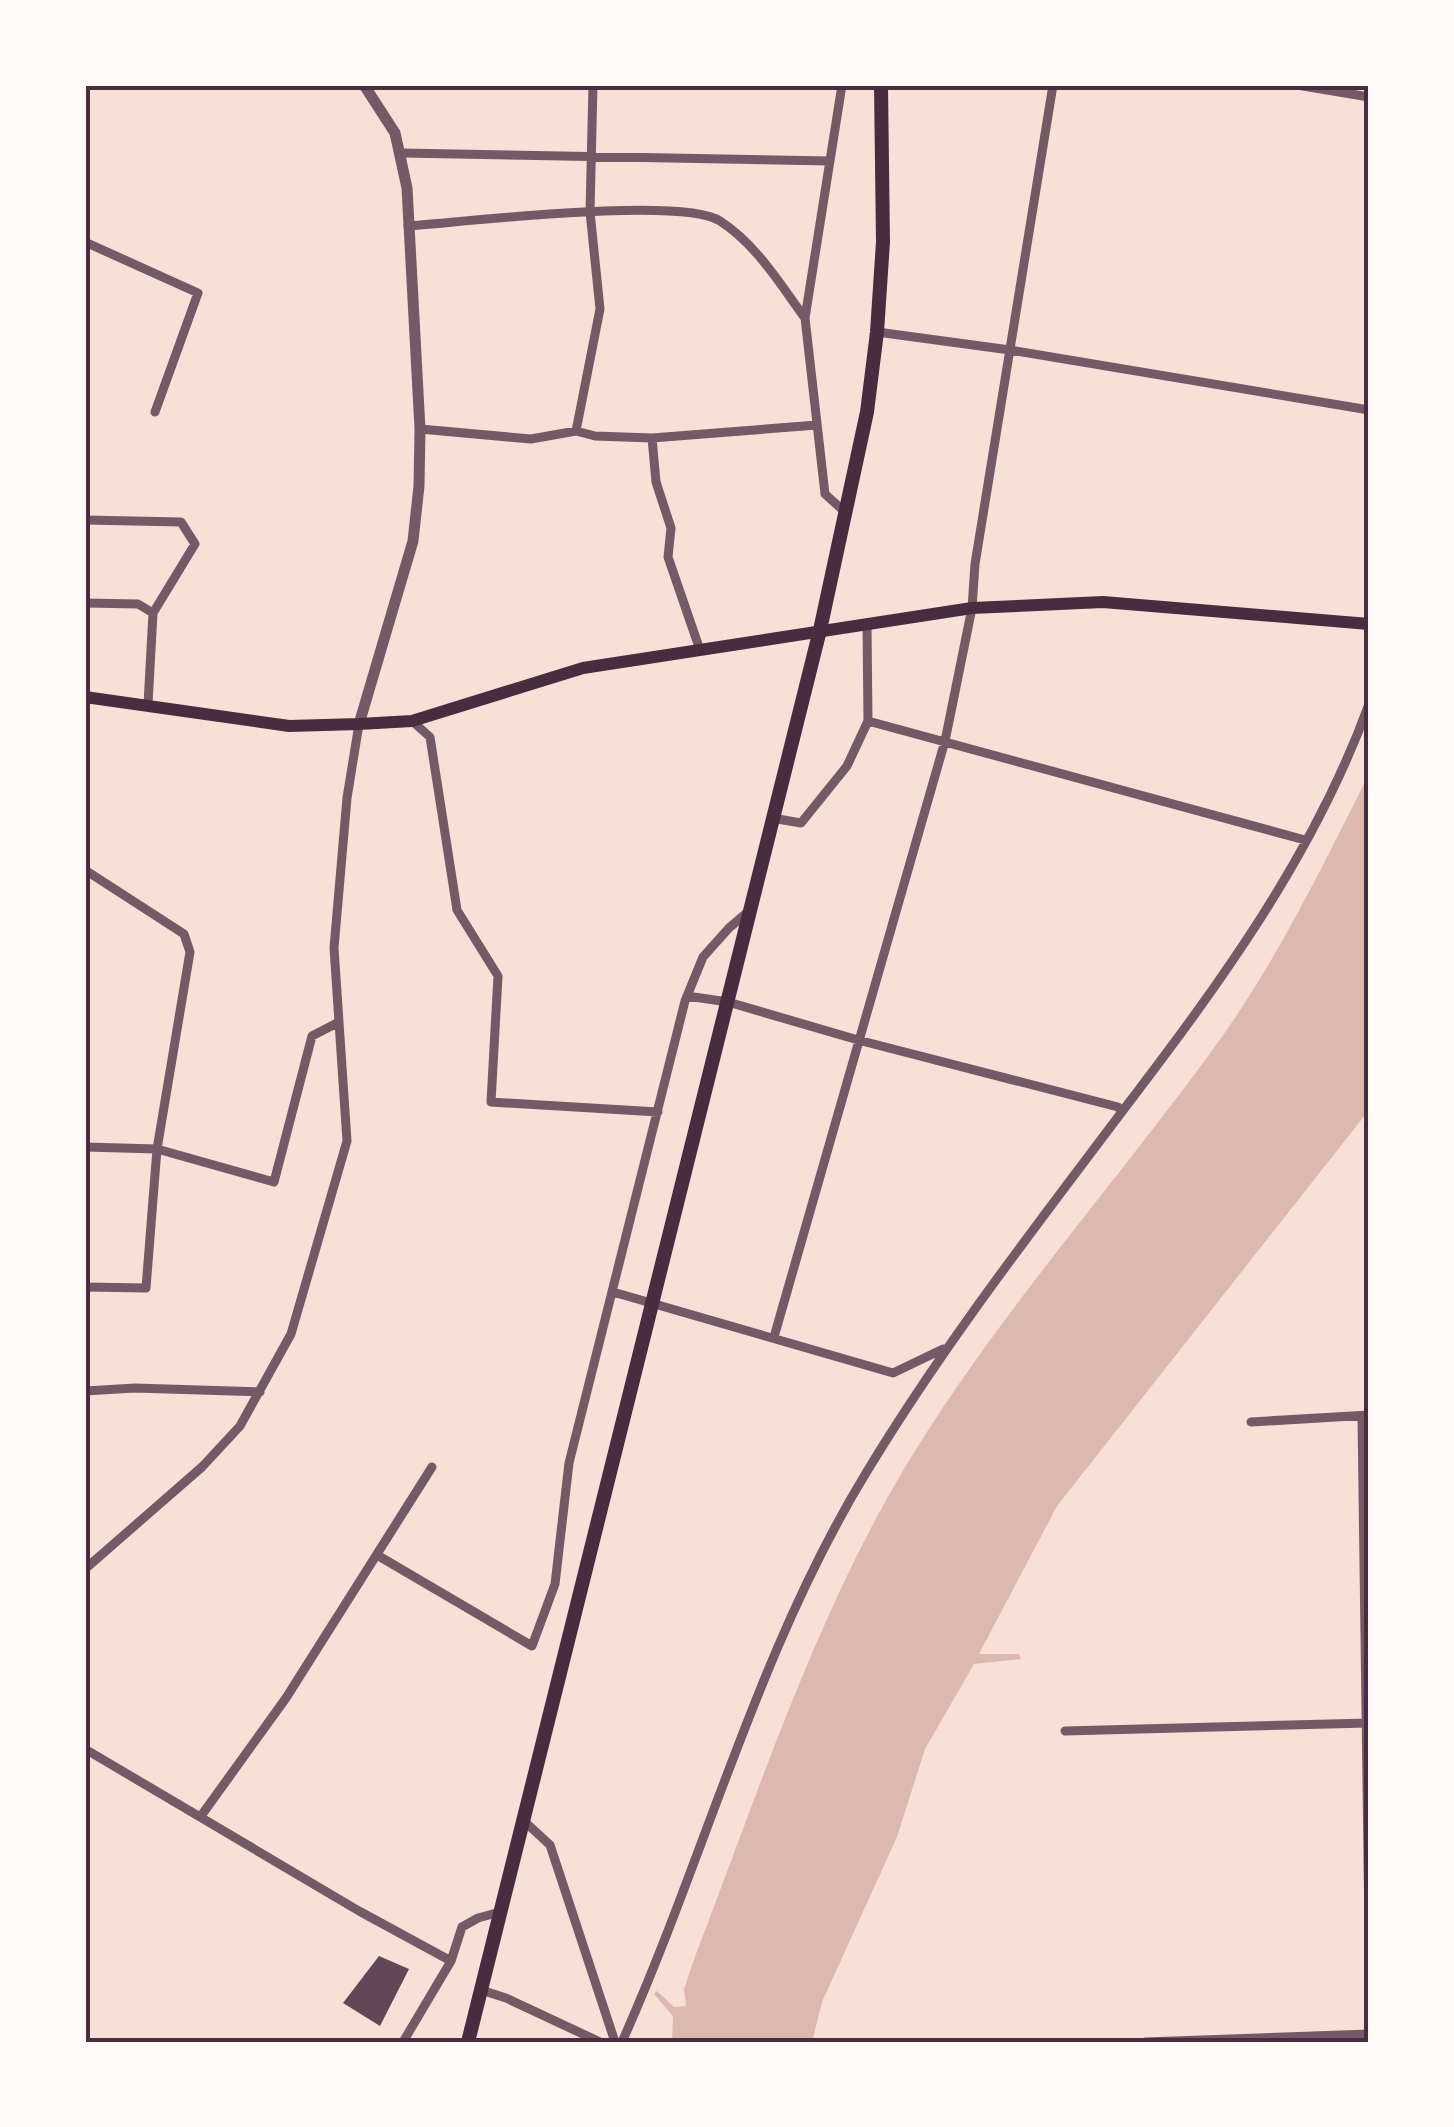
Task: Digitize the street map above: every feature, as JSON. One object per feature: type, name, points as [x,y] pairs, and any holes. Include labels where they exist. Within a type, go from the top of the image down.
[{"type":"main road","points":[[468,2042],[820,630],[867,412],[884,242],[881,85]]},
{"type":"main road","points":[[85,697],[289,726],[359,724],[412,720],[584,668],[972,608],[1103,602],[1369,624]]},
{"type":"street","points":[[85,1569],[202,1466],[240,1426],[291,1334],[347,1141],[334,948],[347,798],[359,724],[418,516],[420,429],[402,154],[395,134],[364,85]]},
{"type":"street","points":[[576,431],[600,309],[590,212],[592,85]]},
{"type":"street","points":[[842,85],[806,318],[825,494],[845,512]]},
{"type":"street","points":[[774,1337],[945,741],[972,608],[1053,85]]},
{"type":"street","points":[[1297,85],[1369,97]]},
{"type":"street","points":[[402,154],[830,161]]},
{"type":"street","points":[[408,226],[590,212],[680,210],[716,218],[750,246],[806,318]]},
{"type":"street","points":[[85,242],[198,293],[156,412]]},
{"type":"street","points":[[877,332],[1010,350],[1369,410]]},
{"type":"street","points":[[420,429],[531,439],[576,431],[596,436],[652,438],[816,425]]},
{"type":"street","points":[[652,438],[656,482],[671,528],[668,556],[700,650]]},
{"type":"street","points":[[85,520],[182,522],[195,544],[154,613],[148,704]]},
{"type":"street","points":[[85,603],[138,604],[154,613]]},
{"type":"street","points":[[772,818],[801,823],[846,766],[868,721],[867,625]]},
{"type":"street","points":[[618,2042],[810,1571],[865,1474],[946,1348],[1195,1018],[1290,874],[1369,704]]},
{"type":"street","points":[[412,720],[430,737],[457,910],[498,976],[492,1102],[658,1112]]},
{"type":"street","points":[[868,721],[1305,840]]},
{"type":"street","points":[[85,870],[184,934],[190,952],[157,1149],[146,1288],[85,1288]]},
{"type":"street","points":[[377,1554],[532,1646],[555,1584],[569,1463],[688,996],[703,958],[749,910]]},
{"type":"street","points":[[688,996],[728,1002],[1118,1107],[1122,1112]]},
{"type":"street","points":[[85,1147],[157,1149],[274,1182],[312,1036],[337,1023]]},
{"type":"street","points":[[613,1292],[893,1374],[946,1348]]},
{"type":"street","points":[[85,1392],[135,1388],[260,1392]]},
{"type":"street","points":[[1252,1422],[1365,1416],[1369,1930]]},
{"type":"street","points":[[201,1816],[286,1698],[432,1466]]},
{"type":"street","points":[[1065,1731],[1367,1723]]},
{"type":"street","points":[[85,1749],[451,1961]]},
{"type":"street","points":[[524,1821],[550,1845],[618,2042]]},
{"type":"street","points":[[402,2042],[451,1961],[462,1927],[500,1912]]},
{"type":"street","points":[[480,1990],[600,2042]]},
{"type":"street","points":[[1145,2042],[1369,2034]]},
{"type":"shaded area","points":[[1369,774],[1369,1110],[1057,1506],[979,1654],[1019,1654],[1021,1659],[974,1664],[925,1749],[897,1837],[822,2002],[812,2042],[672,2042],[673,2016],[654,1994],[657,1991],[674,2007],[686,2006],[684,1989],[693,1962],[764,1774],[814,1648],[872,1527],[904,1469],[974,1362],[1232,1023],[1295,919]]},
{"type":"building","points":[[379,1956],[409,1969],[380,2026],[343,2003]]}]
